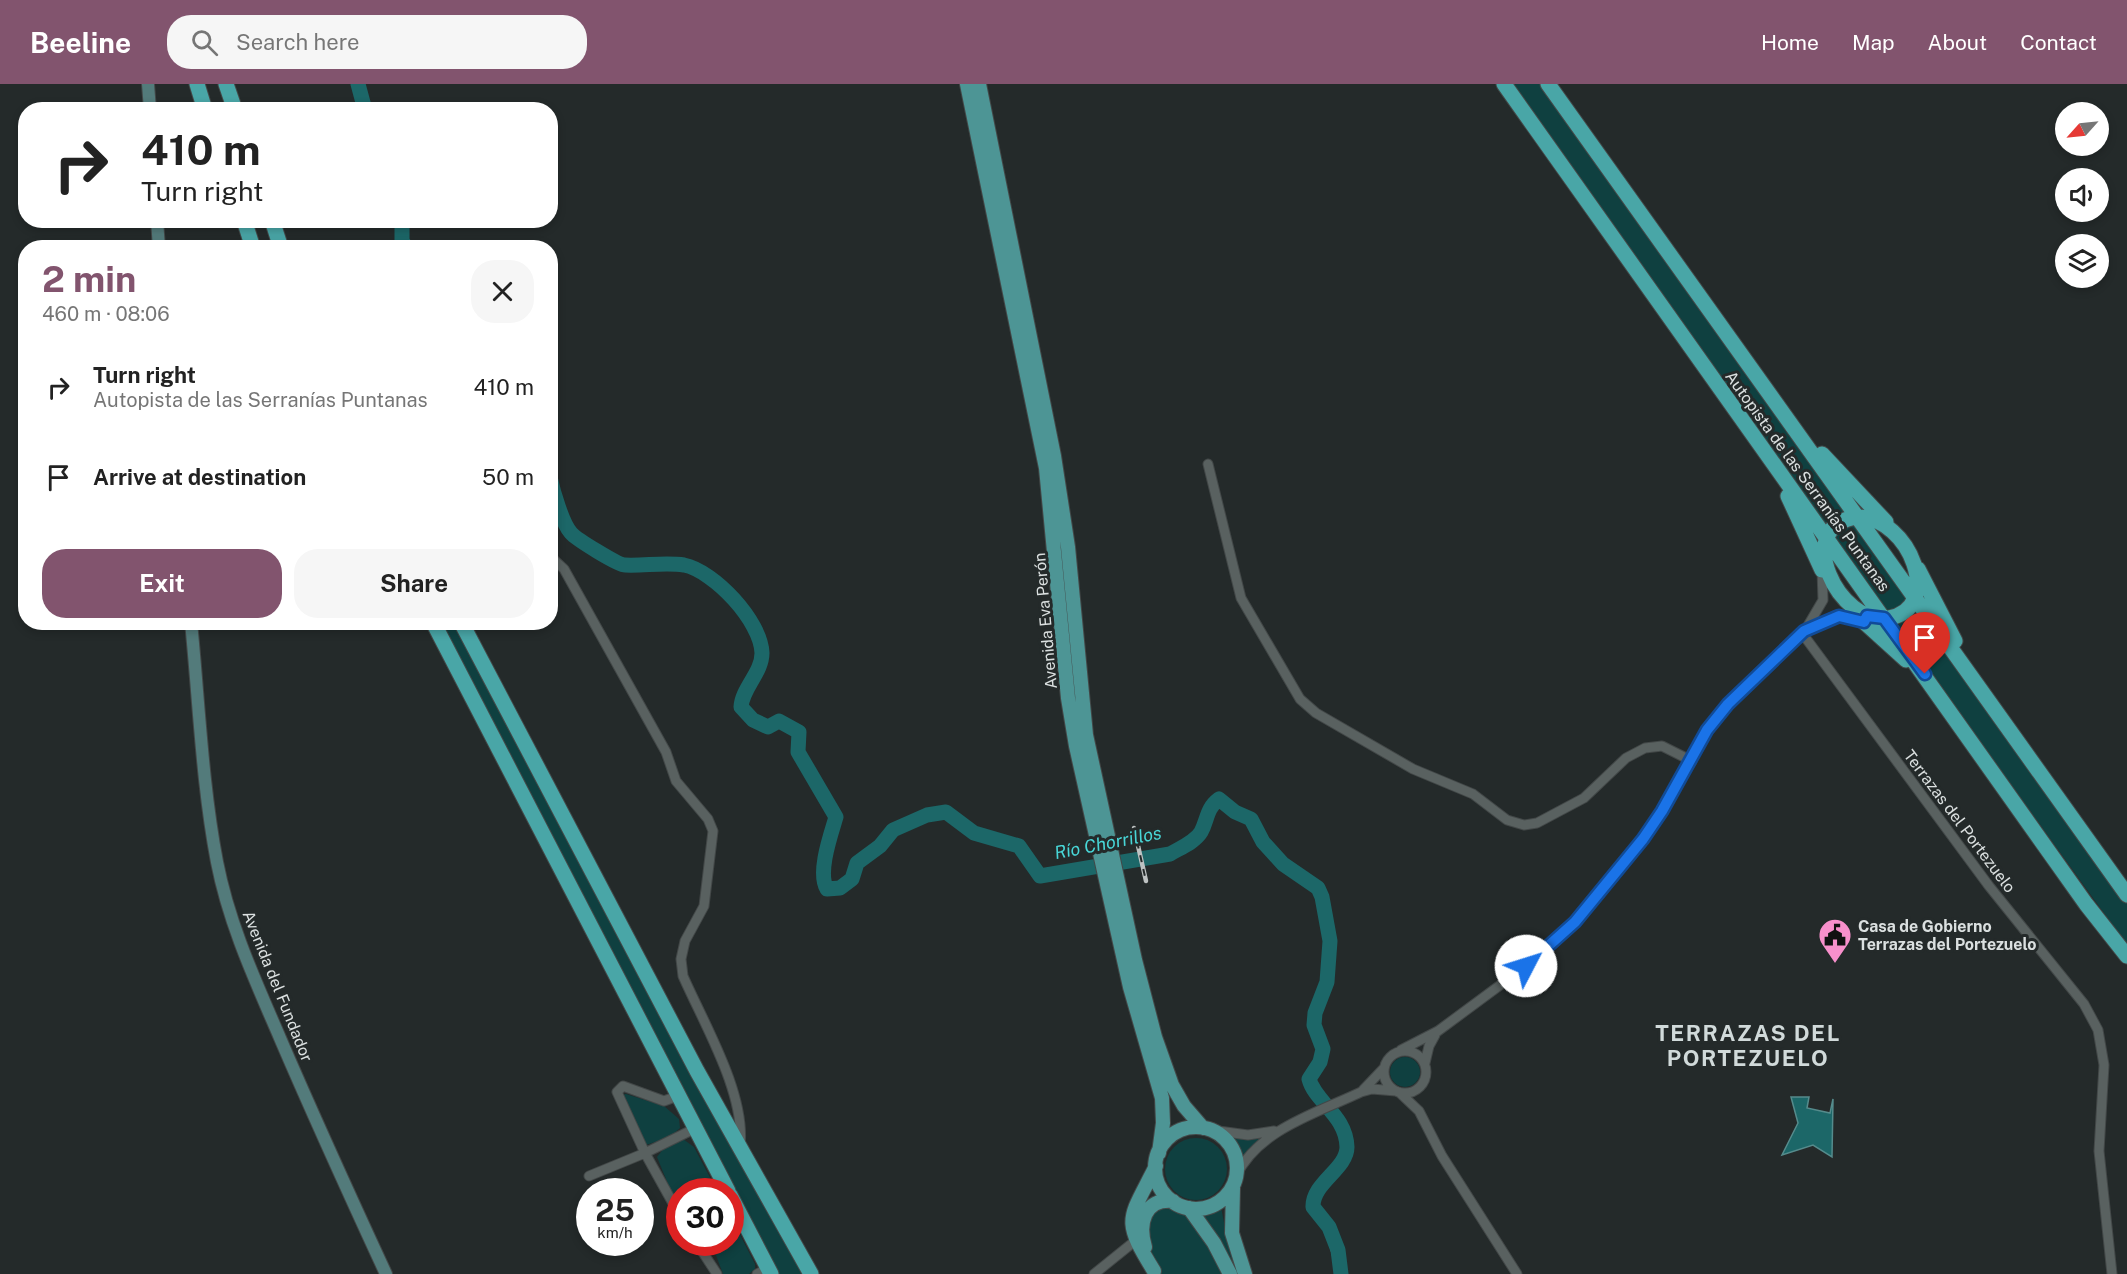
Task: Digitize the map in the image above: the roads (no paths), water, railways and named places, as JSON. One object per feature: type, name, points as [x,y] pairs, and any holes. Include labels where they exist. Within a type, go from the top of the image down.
[{"type":"highway","points":[[196,84],[202,102]]},
{"type":"highway","points":[[226,84],[232,102]]},
{"type":"highway","name":"Autopista de las Serranías Puntanas","points":[[1548,84],[2127,894]]},
{"type":"highway","points":[[1560,84],[1653,215],[1687,278]]},
{"type":"highway","name":"Autopista de las Serranías Puntanas","points":[[1505,86],[2086,904],[2127,956]]},
{"type":"highway","points":[[1790,421],[1896,533],[1911,557],[1973,679]]},
{"type":"highway","points":[[1766,454],[1824,569],[1840,592],[1938,693]]},
{"type":"highway","points":[[1824,569],[1827,538],[1839,522],[1857,517],[1881,522],[1896,533]]},
{"type":"highway","points":[[1865,619],[1901,614],[1914,597],[1917,575],[1911,557]]},
{"type":"highway","points":[[437,630],[721,1178]]},
{"type":"highway","points":[[465,630],[692,1061],[811,1274]]},
{"type":"highway","points":[[744,1226],[765,1272]]},
{"type":"main road","points":[[148,84],[149,102]]},
{"type":"main road","name":"Avenida Eva Perón","points":[[967,84],[1046,468],[1068,698],[1102,832]]},
{"type":"main road","name":"Avenida Eva Perón","points":[[979,84],[1054,456],[1068,547],[1081,702],[1102,832],[1130,987],[1161,1098],[1163,1123],[1157,1159]]},
{"type":"main road","name":"Avenida del Fundador","points":[[192,630],[209,807],[217,863],[230,913],[248,962],[313,1116],[386,1274]]},
{"type":"main road","name":"Avenida Eva Perón","points":[[1115,897],[1166,1072],[1184,1106],[1207,1129]]},
{"type":"main road","points":[[1155,1273],[1135,1241],[1131,1219],[1157,1159],[1173,1135],[1187,1129],[1207,1129],[1226,1141],[1232,1149],[1235,1180],[1231,1201],[1232,1233],[1245,1274]]},
{"type":"main road","points":[[1157,1159],[1158,1182],[1173,1202]]},
{"type":"main road","points":[[1155,1273],[1143,1240],[1144,1215],[1156,1202],[1173,1202],[1189,1208],[1214,1205],[1224,1198],[1235,1180]]},
{"type":"main road","points":[[1189,1208],[1214,1243],[1230,1274]]},
{"type":"street","points":[[1208,464],[1241,598],[1300,699],[1316,713],[1413,769],[1473,794],[1507,820],[1524,825],[1537,823],[1584,798],[1626,758],[1645,748],[1662,746],[1692,760]]},
{"type":"street","points":[[558,563],[564,569],[666,752],[676,781],[708,819],[713,831],[704,906],[685,941],[681,959],[683,976],[736,1097],[742,1127],[740,1146]]},
{"type":"street","points":[[1361,1092],[1384,1068],[1390,1056],[1438,1031],[1542,954],[1575,922],[1652,827],[1692,760],[1702,738],[1720,713],[1803,632],[1823,600],[1824,569]]},
{"type":"street","points":[[1803,632],[1839,616],[1865,619]]},
{"type":"street","name":"Terrazas del Portezuelo","points":[[1803,632],[1982,877],[2085,1004],[2097,1030],[2104,1065],[2099,1151],[2112,1274]]},
{"type":"street","points":[[1425,1063],[1429,1046],[1438,1031]]},
{"type":"street","points":[[1401,1050],[1415,1052],[1425,1063],[1427,1070],[1419,1111]]},
{"type":"street","points":[[1384,1068],[1386,1081],[1419,1111],[1442,1156],[1517,1274]]},
{"type":"street","points":[[1235,1180],[1246,1159],[1257,1147],[1287,1127],[1361,1092],[1372,1089],[1411,1093],[1423,1084]]},
{"type":"street","points":[[666,1191],[645,1153],[617,1092],[623,1086],[664,1101],[680,1095]]},
{"type":"street","points":[[1207,1129],[1258,1134],[1287,1127]]},
{"type":"street","points":[[589,1176],[645,1153],[696,1128]]},
{"type":"street","points":[[1094,1274],[1135,1241]]},
{"type":"street","points":[[705,1256],[717,1274]]},
{"type":"waterway","name":"Río Chorrillos","points":[[358,84],[363,102]]},
{"type":"waterway","name":"Río Chorrillos","points":[[402,228],[402,240]]},
{"type":"waterway","name":"Río Chorrillos","points":[[558,504],[564,522],[571,533],[606,556],[625,565],[677,564],[696,569],[722,587],[745,613],[760,640],[762,653],[759,667],[745,693],[741,707],[753,720],[768,727],[779,721],[799,732],[798,752],[836,817],[824,864],[824,882],[827,889],[840,888],[852,879],[857,863],[880,846],[893,830],[927,815],[946,812],[974,833],[1019,846],[1040,876],[1170,854],[1198,836],[1209,810],[1219,799],[1235,812],[1251,819],[1263,842],[1283,864],[1318,888],[1322,897],[1330,941],[1327,982],[1315,1013],[1314,1025],[1323,1049],[1320,1062],[1309,1079],[1317,1095],[1336,1117],[1345,1136],[1347,1147],[1342,1162],[1323,1183],[1314,1198],[1313,1207],[1329,1227],[1338,1250],[1341,1274]]},
{"type":"railway","points":[[1134,828],[1146,881]]},
{"type":"place","name":"Casa de Gobierno Terrazas del Portezuelo","points":[[1835,964]]},
{"type":"district","name":"TERRAZAS DEL PORTEZUELO","points":[[1748,1046]]}]
